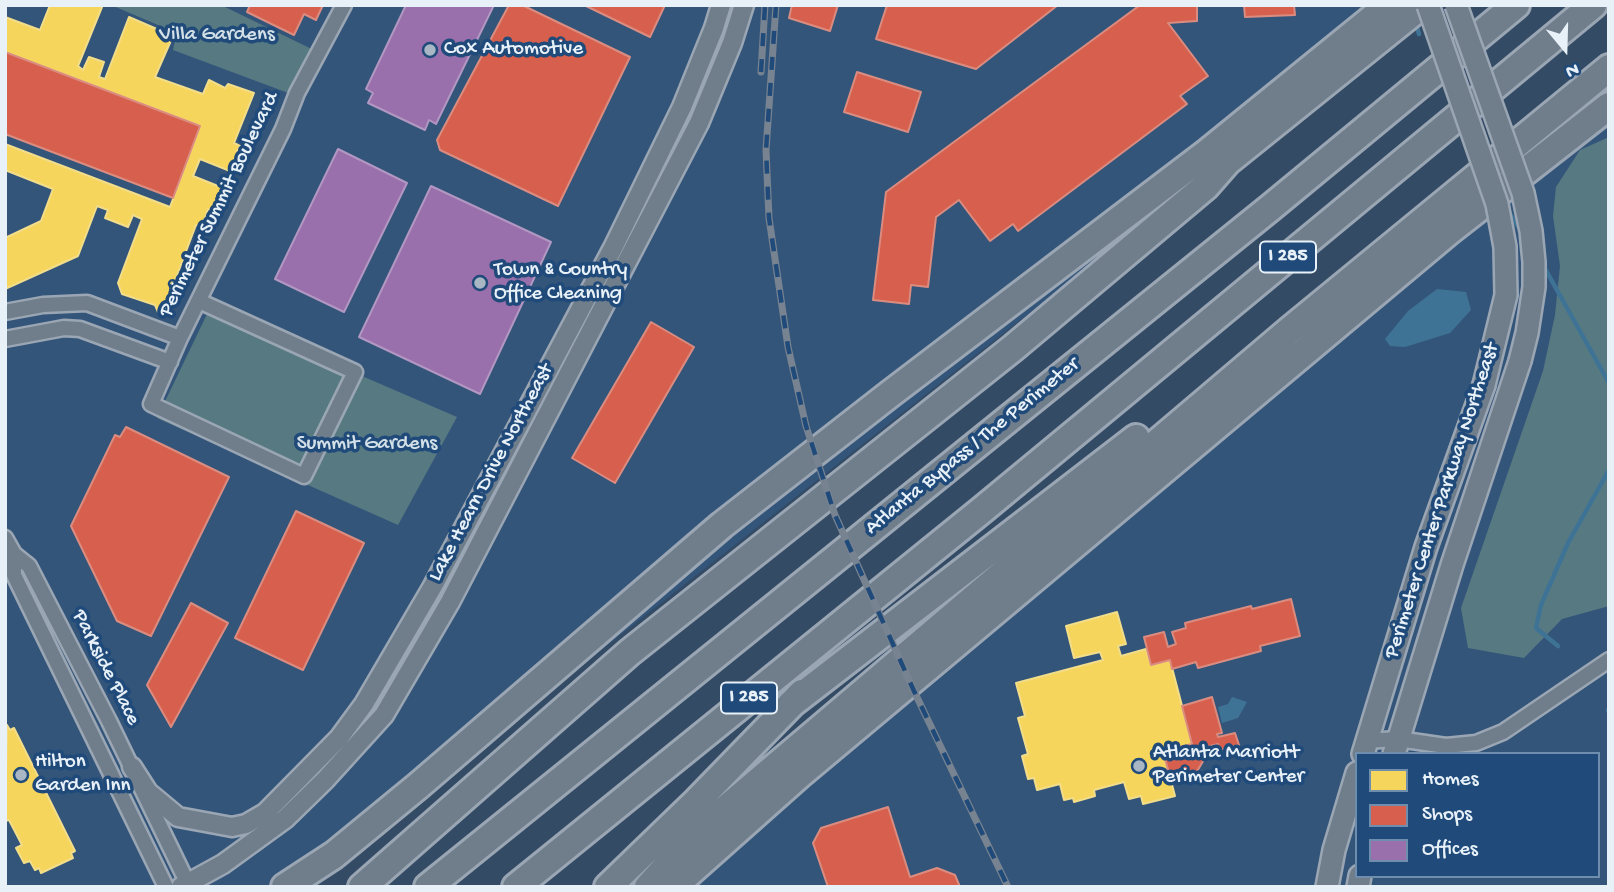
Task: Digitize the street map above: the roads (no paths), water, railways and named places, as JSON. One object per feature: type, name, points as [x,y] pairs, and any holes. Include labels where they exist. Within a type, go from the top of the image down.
[{"type":"highway","points":[[285,887],[334,855],[407,795],[722,525],[1208,152],[1390,5]]},
{"type":"highway","points":[[572,652],[1227,162],[1422,5]]},
{"type":"highway","name":"Atlanta Bypass / The Perimeter","points":[[428,887],[1270,208],[1516,5]]},
{"type":"highway","name":"I 285","points":[[516,887],[982,510],[1593,5]]},
{"type":"highway","points":[[648,887],[695,835],[1290,330],[1609,68]]},
{"type":"highway","points":[[673,887],[799,775],[1448,232],[1609,106]]},
{"type":"highway","points":[[362,887],[630,652],[1013,348],[1206,186],[1227,162]]},
{"type":"highway","points":[[791,704],[1238,359],[1290,330]]},
{"type":"highway","points":[[607,887],[697,801],[791,704],[960,542],[982,510]]},
{"type":"main road","name":"Perimeter Center Parkway Northeast","points":[[1364,747],[1426,547],[1483,385],[1506,295],[1505,247],[1497,204],[1428,5]]},
{"type":"main road","name":"Perimeter Center Parkway Northeast","points":[[1396,747],[1452,565],[1520,361],[1534,287],[1531,231],[1522,193],[1456,5]]},
{"type":"main road","points":[[1327,887],[1334,850],[1355,781]]},
{"type":"street","name":"Perimeter Summit Boulevard","points":[[5,312],[43,305],[87,303],[180,338],[283,129],[297,93],[344,5]]},
{"type":"street","name":"Lake Hearn Drive Northeast","points":[[132,767],[148,792],[178,817],[232,827],[246,824],[265,813],[339,738],[364,704],[433,586],[613,248],[682,107],[721,5]]},
{"type":"street","name":"Lake Hearn Drive Northeast","points":[[184,885],[223,864],[285,819],[326,780],[384,715],[450,602],[646,228],[699,123],[732,43],[744,5]]},
{"type":"street","points":[[180,338],[152,404],[304,476],[355,372],[199,301]]},
{"type":"street","points":[[5,339],[64,328],[80,329],[170,362]]},
{"type":"street","name":"Parkside Place","points":[[5,538],[14,554],[29,566],[132,767],[184,885]]},
{"type":"street","name":"Parkside Place","points":[[14,554],[13,575],[166,887]]},
{"type":"street","points":[[1364,747],[1464,745],[1490,738],[1609,660]]},
{"type":"street","points":[[71,692],[88,681]]},
{"type":"waterway","points":[[1415,21],[1419,34]]},
{"type":"waterway","points":[[1507,209],[1521,231]]},
{"type":"waterway","points":[[1543,265],[1609,383]]},
{"type":"waterway","points":[[1558,646],[1536,628],[1541,605],[1568,543],[1609,470]]},
{"type":"railway","points":[[761,72],[765,5]]},
{"type":"railway","points":[[776,5],[766,150],[769,218],[788,347],[806,426],[835,515],[914,691],[1008,887]]},
{"type":"place","name":"Cox Automotive","points":[[430,50]]},
{"type":"place","name":"Town & Country Office Cleaning","points":[[480,283]]},
{"type":"place","name":"Atlanta Marriott Perimeter Center","points":[[1139,766]]},
{"type":"place","name":"Hilton Garden Inn","points":[[21,775]]},
{"type":"park label","name":"Villa Gardens","points":[[217,36]]},
{"type":"park label","name":"Summit Gardens","points":[[367,445]]}]
